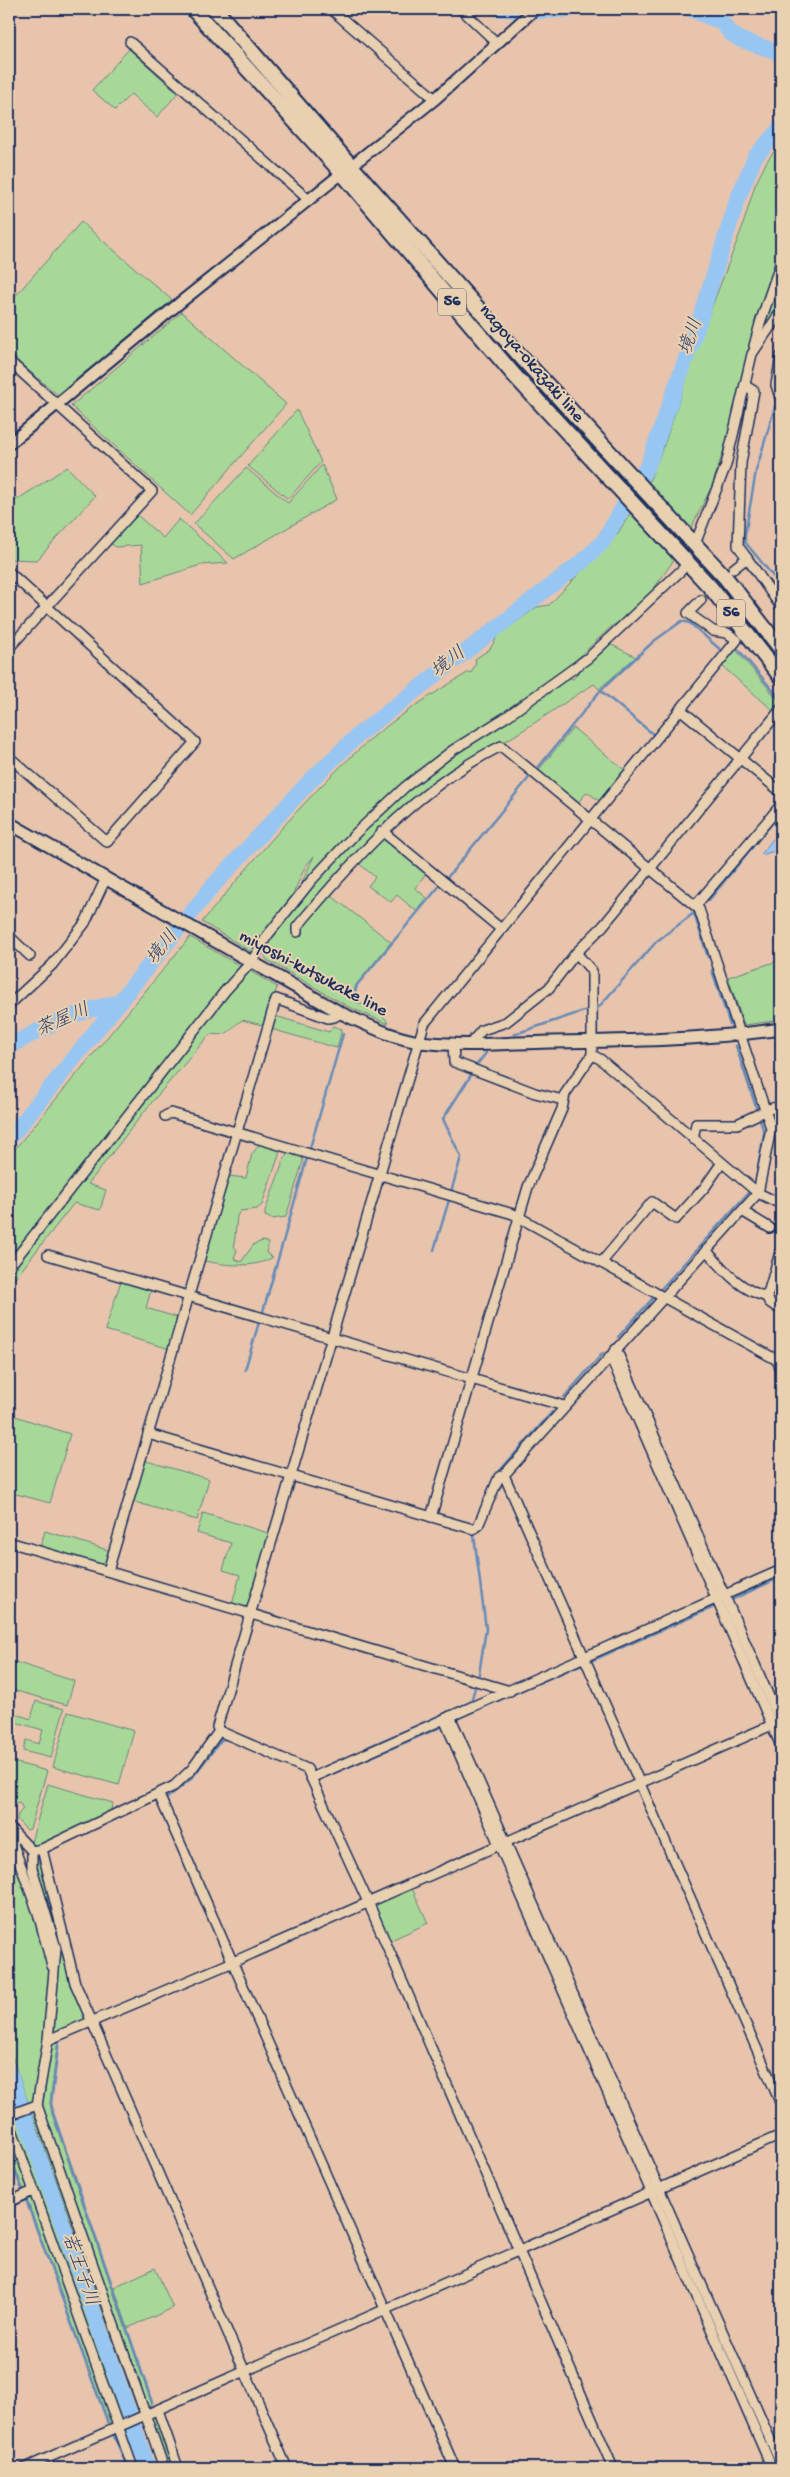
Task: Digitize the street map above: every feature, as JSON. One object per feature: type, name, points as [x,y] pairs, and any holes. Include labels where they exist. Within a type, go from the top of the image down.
[{"type":"main road","name":"nagoya-okazaki line","points":[[193,9],[692,541],[725,577],[781,649]]},
{"type":"main road","name":"nagoya-okazaki line","points":[[215,9],[508,368],[711,588],[781,677]]},
{"type":"main road","name":"miyoshi-kutsukake line","points":[[9,823],[341,1013],[386,1033],[418,1042],[470,1044],[593,1042],[741,1034],[781,1029]]},
{"type":"street","points":[[331,9],[435,99]]},
{"type":"street","points":[[461,9],[498,44]]},
{"type":"street","points":[[9,444],[182,301],[435,99],[535,9]]},
{"type":"street","points":[[130,42],[309,200]]},
{"type":"street","points":[[692,541],[726,465],[761,320],[781,262]]},
{"type":"street","points":[[752,354],[781,311]]},
{"type":"street","points":[[781,356],[776,385],[781,401]]},
{"type":"street","points":[[9,361],[152,491],[9,648]]},
{"type":"street","points":[[746,386],[754,391],[741,463],[738,546],[781,607]]},
{"type":"street","points":[[733,569],[747,558]]},
{"type":"street","points":[[9,1267],[219,998],[252,961],[267,936],[311,881],[356,832],[405,787],[453,750],[506,717],[588,658],[688,564]]},
{"type":"street","points":[[9,572],[195,742],[107,842],[9,757]]},
{"type":"street","points":[[219,1731],[217,1727],[250,1613],[378,1174],[424,1024],[737,640],[727,633],[713,631],[688,613],[701,600]]},
{"type":"street","points":[[680,709],[781,792]]},
{"type":"street","points":[[470,1044],[482,1030],[506,1022],[549,988],[576,953],[603,926],[739,757],[781,709]]},
{"type":"street","points":[[148,1434],[473,1530],[478,1526],[499,1477],[504,1475],[564,1406],[758,1194],[771,1128],[699,909],[501,746],[440,784],[382,831],[307,915],[298,927],[297,932]]},
{"type":"street","points":[[696,905],[780,810]]},
{"type":"street","points":[[382,831],[501,929]]},
{"type":"street","points":[[9,1005],[52,965],[85,923],[110,880]]},
{"type":"street","points":[[9,936],[30,956]]},
{"type":"street","points":[[432,1517],[528,1187],[562,1108],[565,1094],[592,1055],[592,971],[576,953]]},
{"type":"street","points":[[108,1571],[276,1000],[328,1018],[334,1018],[341,1013]]},
{"type":"street","points":[[453,1043],[454,1062],[535,1094],[563,1100]]},
{"type":"street","points":[[592,1055],[600,1059],[758,1194],[781,1204]]},
{"type":"street","points":[[693,1139],[696,1124],[737,1124],[781,1106]]},
{"type":"street","points":[[165,1116],[171,1113],[520,1218],[663,1298],[779,1356],[781,1370]]},
{"type":"street","points":[[601,1263],[652,1202],[676,1219],[706,1187],[721,1164]]},
{"type":"street","points":[[742,1211],[770,1228]]},
{"type":"street","points":[[781,1248],[767,1297],[769,1302],[781,1310]]},
{"type":"street","points":[[706,1250],[723,1270],[746,1289],[767,1297]]},
{"type":"street","points":[[48,1255],[564,1406]]},
{"type":"street","points":[[613,1353],[779,1723],[781,1746]]},
{"type":"street","points":[[504,1475],[781,2104]]},
{"type":"street","points":[[9,1542],[510,1691]]},
{"type":"street","points":[[311,1778],[781,1570]]},
{"type":"street","points":[[447,1717],[655,2190],[770,2467],[781,2462],[655,2190]]},
{"type":"street","points":[[48,2040],[92,2024],[779,1723]]},
{"type":"street","points":[[219,1731],[307,1769],[368,1902],[517,2251],[613,2468]]},
{"type":"street","points":[[32,1851],[42,1849],[113,1814],[159,1795],[181,1781],[219,1731]]},
{"type":"street","points":[[159,1795],[455,2468]]},
{"type":"street","points":[[9,1827],[32,1851],[32,1868],[56,1948],[48,2040],[35,2106],[164,2468]]},
{"type":"street","points":[[9,1834],[38,1913],[54,1974]]},
{"type":"street","points":[[42,1849],[75,1984],[287,2468]]},
{"type":"street","points":[[9,2115],[35,2106]]},
{"type":"street","points":[[9,2121],[81,2321],[117,2428],[133,2468]]},
{"type":"street","points":[[25,2468],[781,2135]]},
{"type":"street","points":[[9,2202],[33,2191]]},
{"type":"street","points":[[158,2410],[178,2468]]},
{"type":"green space","points":[[129,49],[178,93],[157,117],[131,94],[115,110],[92,90]]},
{"type":"green space","points":[[781,142],[781,255],[774,271],[733,421],[712,486],[678,554],[655,587],[629,617],[612,626],[563,672],[365,819],[316,869],[298,891],[314,856],[305,867],[289,903],[253,953],[202,922],[281,829],[322,785],[366,743],[403,714],[469,672],[471,673],[476,663],[475,659],[490,649],[501,630],[515,623],[537,607],[549,605],[618,533],[647,486],[664,445],[703,330],[742,228],[755,185],[767,161]]},
{"type":"green space","points":[[81,222],[172,300],[58,395],[9,354],[9,303]]},
{"type":"green space","points":[[781,266],[781,308],[757,343]]},
{"type":"green space","points":[[182,312],[286,404],[190,515],[71,406]]},
{"type":"green space","points":[[297,410],[321,462],[288,499],[248,466]]},
{"type":"green space","points":[[322,465],[337,499],[234,559],[194,524],[246,468],[288,503]]},
{"type":"green space","points":[[67,467],[95,496],[37,560],[9,559],[9,505]]},
{"type":"green space","points":[[136,514],[163,538],[179,519],[228,563],[201,565],[143,583],[141,545],[116,547],[110,543]]},
{"type":"green space","points":[[610,644],[636,657],[599,689],[594,684],[446,778],[412,803],[380,830],[357,853],[295,927],[295,931],[299,933],[300,928],[329,894],[391,942],[356,985],[351,999],[382,1015],[388,1024],[347,1006],[267,960],[265,956],[268,943],[275,929],[336,857],[408,787],[508,720],[567,677],[573,679],[585,664]]},
{"type":"green space","points":[[736,650],[781,703],[775,712],[722,666]]},
{"type":"green space","points":[[573,728],[626,771],[601,802],[587,792],[576,805],[537,772]]},
{"type":"green space","points":[[384,835],[427,872],[415,888],[427,898],[416,911],[397,895],[391,902],[368,886],[375,877],[356,861]]},
{"type":"green space","points":[[190,937],[242,967],[9,1260],[9,1156]]},
{"type":"green space","points":[[781,960],[781,1020],[744,1025],[728,977]]},
{"type":"green space","points":[[250,971],[277,987],[266,1026],[242,1020],[225,1034],[210,1034],[147,1108],[88,1184],[106,1190],[100,1210],[74,1203],[9,1286],[9,1270],[225,995]]},
{"type":"green space","points":[[275,1016],[329,1032],[333,1026],[342,1029],[337,1048],[271,1029]]},
{"type":"green space","points":[[260,1144],[278,1149],[280,1152],[262,1205],[257,1209],[240,1211],[237,1216],[234,1246],[237,1250],[234,1258],[241,1262],[254,1244],[263,1241],[268,1243],[266,1253],[273,1257],[266,1261],[249,1265],[230,1265],[205,1261],[204,1258],[228,1176],[246,1178],[252,1154]]},
{"type":"green space","points":[[289,1153],[302,1157],[303,1161],[286,1217],[272,1219],[265,1216],[265,1211],[285,1157]]},
{"type":"green space","points":[[121,1281],[151,1290],[146,1308],[179,1318],[170,1349],[105,1330]]},
{"type":"green space","points":[[9,1414],[70,1434],[50,1503],[9,1492]]},
{"type":"green space","points":[[143,1460],[209,1479],[197,1520],[131,1501]]},
{"type":"green space","points":[[203,1513],[271,1534],[248,1607],[245,1609],[232,1605],[240,1575],[223,1570],[231,1543],[197,1533]]},
{"type":"green space","points":[[45,1531],[111,1551],[107,1566],[40,1548]]},
{"type":"green space","points":[[9,1660],[74,1681],[67,1705],[9,1689]]},
{"type":"green space","points":[[9,1693],[15,1695],[10,1712],[31,1719],[36,1701],[64,1709],[51,1758],[23,1751],[26,1740],[39,1744],[43,1730],[9,1720]]},
{"type":"green space","points":[[68,1712],[134,1731],[119,1785],[53,1767]]},
{"type":"green space","points":[[9,1761],[47,1771],[30,1829],[27,1830],[17,1820],[18,1814],[23,1809],[19,1802],[12,1804],[9,1801]]},
{"type":"green space","points":[[48,1784],[113,1803],[110,1812],[39,1847],[34,1846],[31,1842]]},
{"type":"green space","points":[[9,1843],[32,1906],[49,1968],[46,2030],[34,2102],[29,2105],[9,2048]]},
{"type":"green space","points":[[38,1862],[41,1862],[86,2018],[53,2035],[55,2000],[35,1869]]},
{"type":"green space","points":[[411,1886],[428,1923],[387,1942],[373,1903]]},
{"type":"green space","points":[[58,2039],[50,2103],[52,2114],[152,2405],[147,2408],[42,2110],[50,2050],[52,2044]]},
{"type":"green space","points":[[34,2109],[142,2413],[139,2414],[31,2110]]},
{"type":"green space","points":[[17,2116],[124,2421],[120,2423],[11,2117]]},
{"type":"green space","points":[[9,2132],[29,2189],[25,2193],[9,2152]]},
{"type":"green space","points":[[32,2196],[105,2395],[113,2426],[110,2427],[26,2197]]},
{"type":"green space","points":[[155,2268],[173,2308],[128,2328],[114,2287]]},
{"type":"green space","points":[[155,2415],[172,2468],[168,2468],[151,2416]]},
{"type":"green space","points":[[126,2428],[141,2468],[136,2468],[122,2430]]},
{"type":"water","points":[[776,835],[781,849],[762,855],[762,853]]},
{"type":"waterway","points":[[499,9],[542,11],[576,9]]},
{"type":"waterway","points":[[690,9],[723,23],[730,33],[741,40],[781,53]]},
{"type":"waterway","name":"境川","points":[[9,1139],[212,887],[309,782],[358,735],[583,561],[603,542],[648,465],[698,325],[738,198],[755,157],[781,127]]},
{"type":"waterway","points":[[776,403],[756,471],[745,542],[781,586]]},
{"type":"waterway","points":[[537,769],[600,691],[654,641],[682,621],[690,623],[723,652]]},
{"type":"waterway","points":[[738,649],[781,700]]},
{"type":"waterway","points":[[601,691],[654,735]]},
{"type":"waterway","points":[[446,879],[532,774]]},
{"type":"waterway","points":[[709,900],[777,817]]},
{"type":"waterway","points":[[353,999],[357,985],[442,883]]},
{"type":"waterway","points":[[597,1033],[597,1009],[657,941],[694,913],[708,957]]},
{"type":"waterway","points":[[712,970],[730,1025]]},
{"type":"waterway","name":"茶屋川","points":[[9,1047],[63,1020],[120,1002]]},
{"type":"waterway","points":[[515,1034],[587,1010]]},
{"type":"waterway","points":[[310,1148],[343,1034]]},
{"type":"waterway","points":[[736,1046],[757,1110]]},
{"type":"waterway","points":[[475,1067],[486,1053]]},
{"type":"waterway","points":[[451,1192],[461,1157],[443,1119],[473,1072]]},
{"type":"waterway","points":[[755,1185],[764,1133],[760,1119]]},
{"type":"waterway","points":[[262,1315],[307,1158]]},
{"type":"waterway","points":[[660,1290],[748,1193]]},
{"type":"waterway","points":[[434,1250],[449,1200]]},
{"type":"waterway","points":[[618,1337],[653,1298]]},
{"type":"waterway","points":[[245,1370],[259,1322]]},
{"type":"waterway","points":[[564,1397],[603,1353]]},
{"type":"waterway","points":[[496,1475],[552,1412]]},
{"type":"waterway","points":[[474,1535],[486,1629],[479,1674]]},
{"type":"waterway","points":[[731,1600],[781,1577]]},
{"type":"waterway","points":[[593,1660],[716,1606]]},
{"type":"waterway","points":[[456,1719],[582,1664]]},
{"type":"waterway","points":[[368,1747],[471,1702],[476,1684]]},
{"type":"waterway","points":[[320,1779],[443,1726]]},
{"type":"waterway","points":[[167,1798],[192,1778],[222,1739],[229,1740]]},
{"type":"waterway","points":[[59,2040],[51,2103],[53,2113],[152,2402]]},
{"type":"waterway","name":"若王子川","points":[[9,2072],[148,2468]]},
{"type":"waterway","name":"若王子川","points":[[19,2121],[25,2119]]},
{"type":"waterway","points":[[9,2155],[23,2192]]},
{"type":"waterway","points":[[26,2200],[108,2423]]},
{"type":"waterway","points":[[427,2415],[450,2468]]},
{"type":"waterway","points":[[114,2436],[128,2468]]},
{"type":"waterway","points":[[170,2458],[173,2468]]}]
